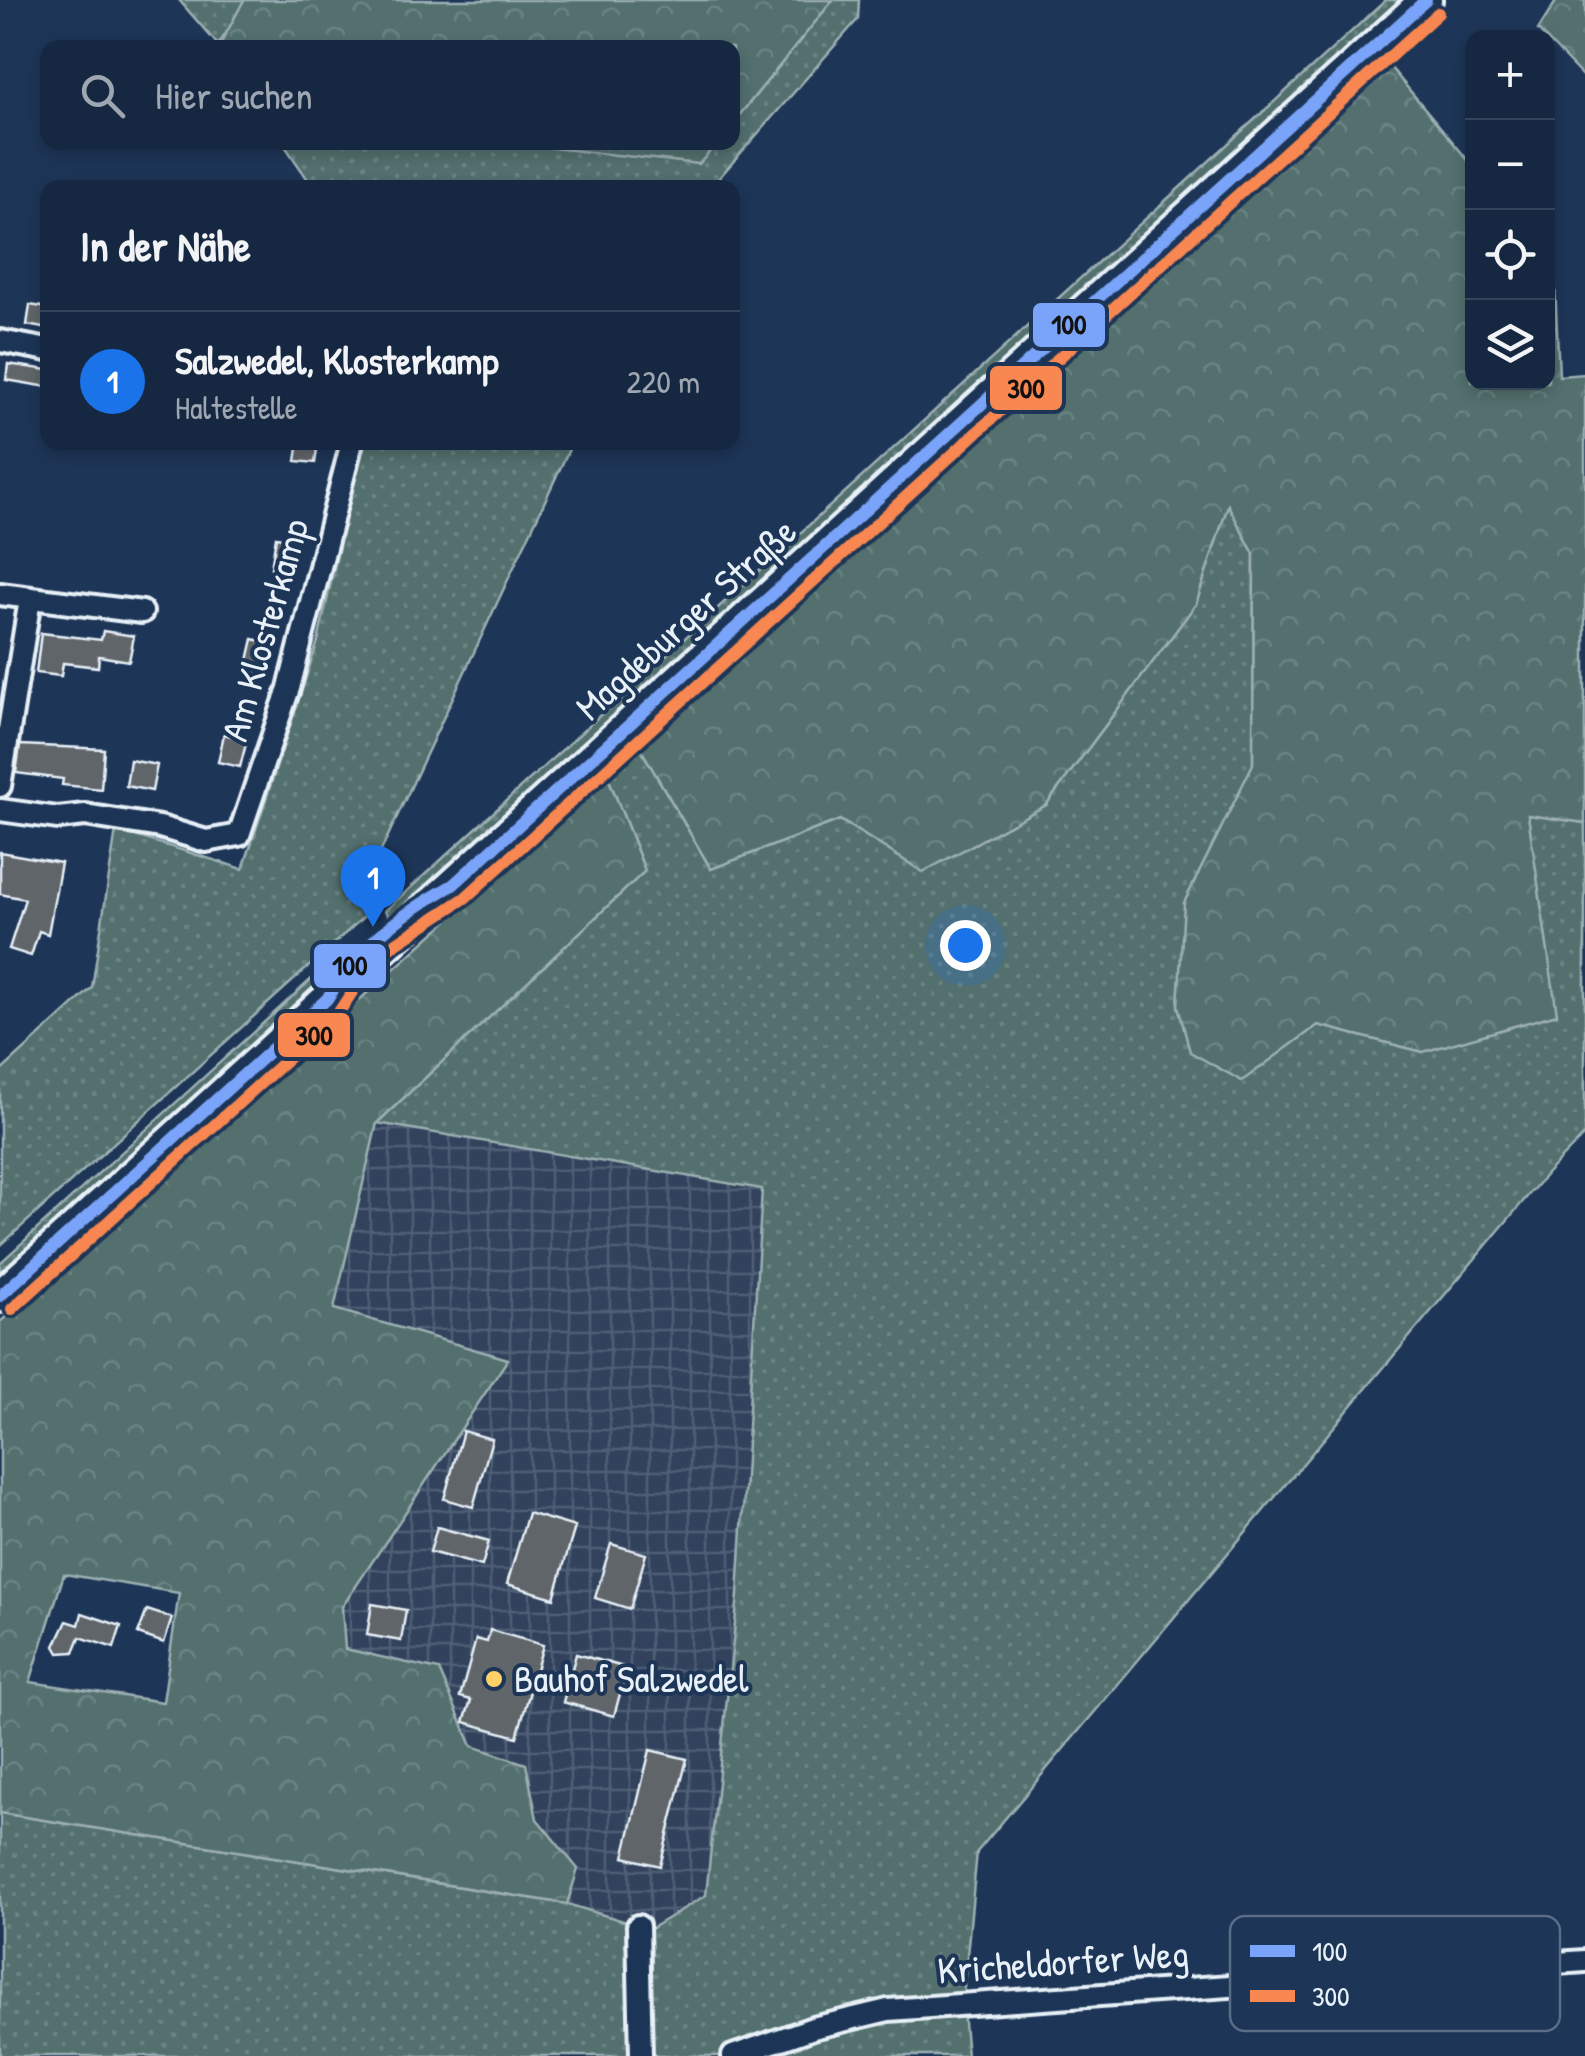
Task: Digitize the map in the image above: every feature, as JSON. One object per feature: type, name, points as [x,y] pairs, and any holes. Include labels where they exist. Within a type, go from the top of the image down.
[{"type":"main road","name":"Magdeburger Straße","points":[[0,1296],[1426,0]]},
{"type":"street","points":[[0,342],[40,349]]},
{"type":"street","name":"Am Klosterkamp","points":[[0,810],[58,818],[85,815],[160,827],[206,841],[239,835],[289,688],[350,450]]},
{"type":"street","points":[[0,594],[142,612]]},
{"type":"street","points":[[0,786],[30,598]]},
{"type":"street","points":[[638,1926],[641,2056]]},
{"type":"street","name":"Kricheldorfer Weg","points":[[1560,1963],[1585,1961]]},
{"type":"street","name":"Kricheldorfer Weg","points":[[733,2056],[813,2028],[888,2010],[1230,1986]]},
{"type":"shaded area","points":[[377,1123],[762,1189],[738,1595],[706,1895],[650,1929],[567,1904],[578,1869],[537,1819],[526,1765],[472,1746],[439,1670],[345,1650],[341,1607],[508,1360],[334,1309]]},
{"type":"green space","points":[[179,0],[244,0],[242,10],[221,40],[214,40]]},
{"type":"green space","points":[[244,0],[833,0],[740,114],[740,40],[223,40]]},
{"type":"green space","points":[[833,0],[859,0],[858,19],[717,180],[308,180],[288,150],[577,150],[699,164],[711,150],[740,150],[740,114]]},
{"type":"green space","points":[[1386,0],[1402,0],[434,887],[389,916],[385,911]]},
{"type":"green space","points":[[1557,0],[1585,0],[1585,79],[1555,48],[1555,30],[1538,30]]},
{"type":"green space","points":[[1391,68],[1465,157],[1465,390],[1555,390],[1555,285],[1559,376],[1585,374],[1585,823],[1528,815],[1557,1014],[1423,1052],[1318,1025],[1242,1081],[1190,1052],[1178,1006],[1184,903],[1253,764],[1254,554],[1228,505],[1196,604],[1046,805],[923,872],[840,820],[711,869],[639,746]]},
{"type":"green space","points":[[571,150],[711,150],[699,164]]},
{"type":"green space","points":[[360,450],[569,450],[380,853],[397,865],[380,902],[0,1246],[0,1072],[92,988],[116,830],[243,869],[318,641]]},
{"type":"green space","points":[[1228,504],[1254,554],[1253,765],[1184,903],[1242,1080],[1318,1025],[1423,1052],[1528,814],[1585,823],[1585,1134],[1547,1173],[977,1852],[963,1997],[869,2020],[963,2012],[967,2056],[0,2056],[0,1813],[567,1904],[650,1929],[706,1895],[738,1595],[762,1189],[377,1123],[645,871],[608,777],[639,746],[711,869],[840,820],[923,871],[1046,805],[1196,604]]},
{"type":"green space","points":[[608,777],[645,871],[377,1123],[334,1309],[508,1359],[342,1607],[345,1649],[439,1670],[472,1746],[526,1764],[537,1819],[578,1869],[567,1904],[0,1813],[0,1322]],"holes":[[[64,1574],[179,1593],[163,1702],[30,1682]]]},
{"type":"green space","points":[[328,964],[330,981],[0,1281],[0,1263]]},
{"type":"building","points":[[30,305],[40,307],[40,327],[27,325]]},
{"type":"building","points":[[8,364],[40,369],[40,386],[6,380]]},
{"type":"building","points":[[298,450],[317,450],[315,463],[296,461]]},
{"type":"building","points":[[276,537],[296,540],[291,571],[271,568]]},
{"type":"building","points":[[103,631],[134,636],[129,661],[99,656],[98,667],[63,663],[61,676],[36,673],[41,633],[101,640]]},
{"type":"building","points":[[253,639],[271,643],[264,673],[246,669]]},
{"type":"building","points":[[224,734],[247,740],[240,767],[218,762]]},
{"type":"building","points":[[20,745],[104,749],[101,789],[62,785],[63,779],[16,773]]},
{"type":"building","points":[[130,760],[157,765],[152,791],[126,786]]},
{"type":"building","points":[[0,852],[61,863],[48,934],[39,931],[31,956],[9,949],[25,899],[0,894]]},
{"type":"building","points":[[463,1431],[492,1439],[473,1507],[444,1499]]},
{"type":"building","points":[[528,1513],[575,1527],[554,1598],[507,1584]]},
{"type":"building","points":[[437,1527],[489,1541],[482,1566],[430,1552]]},
{"type":"building","points":[[611,1544],[646,1554],[630,1609],[595,1598]]},
{"type":"building","points":[[372,1604],[406,1610],[401,1641],[367,1635]]},
{"type":"building","points":[[147,1610],[172,1618],[164,1643],[138,1634]]},
{"type":"building","points":[[82,1613],[121,1626],[114,1648],[80,1637],[74,1652],[59,1653],[55,1646],[67,1621],[79,1625]]},
{"type":"building","name":"Bauhof Salzwedel","points":[[490,1630],[543,1645],[517,1737],[464,1722],[471,1700],[460,1697],[476,1639],[487,1642]]},
{"type":"building","points":[[576,1654],[627,1668],[614,1716],[563,1702]]},
{"type":"building","points":[[650,1750],[687,1759],[660,1866],[624,1857]]},
{"type":"transit line","name":"100","points":[[0,1296],[327,999],[352,963],[382,933],[453,885],[1426,0]]},
{"type":"transit line","name":"300","points":[[12,1309],[339,1012],[365,972],[392,946],[465,898],[1438,13]]},
{"type":"place","name":"Salzwedel, Klosterkamp","points":[[373,927]]},
{"type":"place","name":"Bauhof Salzwedel","points":[[494,1679]]}]
